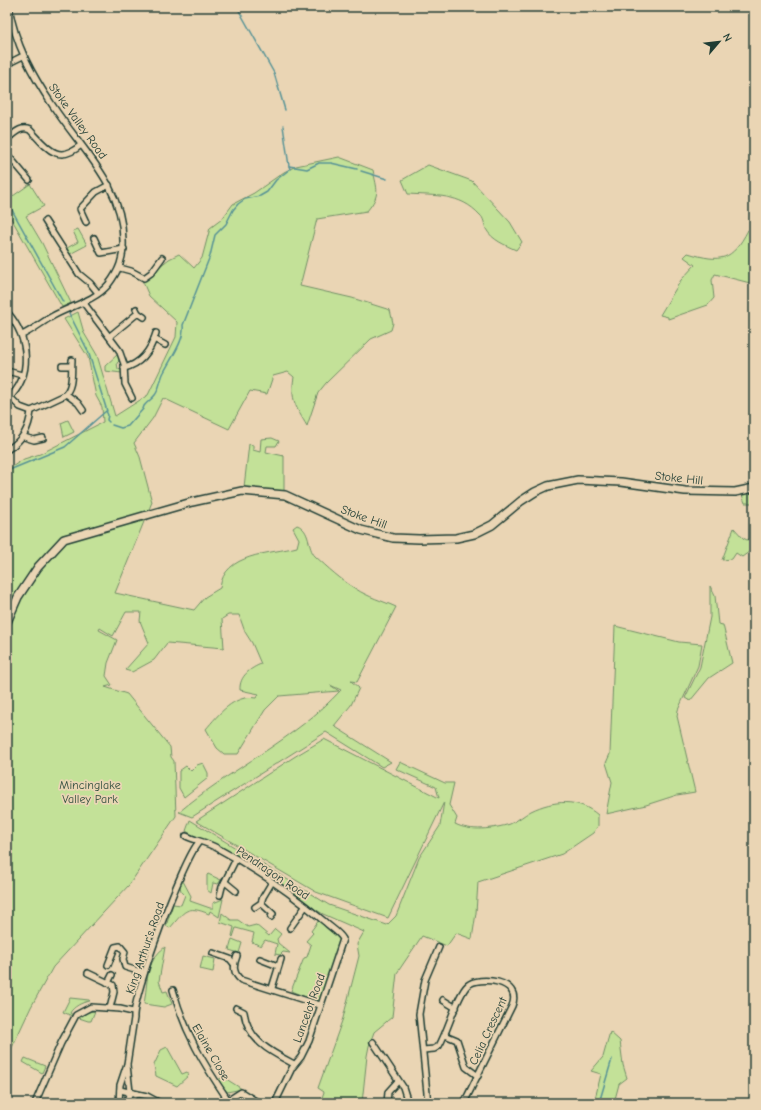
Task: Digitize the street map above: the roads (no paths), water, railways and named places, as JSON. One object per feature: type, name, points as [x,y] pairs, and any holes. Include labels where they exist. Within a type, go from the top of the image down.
[{"type":"street","name":"Stoke Valley Road","points":[[9,7],[14,33],[23,56],[52,105],[100,170],[109,185],[122,220],[124,249],[120,268],[108,285],[98,294],[54,316],[22,335]]},
{"type":"street","points":[[7,64],[23,56]]},
{"type":"street","points":[[7,139],[23,128],[30,130],[56,154],[63,155],[73,153],[81,146]]},
{"type":"street","points":[[7,154],[29,180]]},
{"type":"street","points":[[86,222],[80,208],[96,192],[109,185]]},
{"type":"street","points":[[45,221],[79,274],[90,283],[98,294]]},
{"type":"street","points":[[94,238],[101,253],[124,249]]},
{"type":"street","points":[[120,268],[131,271],[144,278],[151,273],[162,258]]},
{"type":"street","points":[[84,302],[93,317],[110,336],[119,350],[124,368],[125,384],[132,398]]},
{"type":"street","points":[[110,336],[137,311],[144,317]]},
{"type":"street","points":[[7,312],[22,335],[26,354],[22,375],[18,386],[9,399],[20,407],[31,411],[66,394],[70,386],[72,360]]},
{"type":"street","points":[[124,368],[136,364],[143,358],[156,333]]},
{"type":"street","points":[[154,339],[165,345]]},
{"type":"street","points":[[62,366],[71,366]]},
{"type":"street","points":[[7,371],[22,375]]},
{"type":"street","points":[[66,394],[82,409],[76,411]]},
{"type":"street","points":[[7,450],[24,437],[30,422],[31,411]]},
{"type":"street","points":[[24,437],[34,440],[43,438]]},
{"type":"street","name":"Stoke Hill","points":[[7,622],[18,597],[38,567],[64,539],[192,502],[242,491],[285,495],[361,530],[380,535],[393,538],[426,539],[456,538],[474,534],[492,525],[521,501],[541,489],[578,480],[621,482],[685,491],[735,492],[754,488]]},
{"type":"street","name":"Pendragon Road","points":[[186,836],[199,842],[205,842],[236,859],[272,882],[342,937]]},
{"type":"street","name":"King Arthur's Road","points":[[119,1103],[120,1090],[127,1064],[134,1018],[133,1012],[144,973],[174,893],[194,849],[199,842]]},
{"type":"street","points":[[220,895],[236,859]]},
{"type":"street","points":[[225,882],[236,891]]},
{"type":"street","points":[[255,907],[261,903],[272,882]]},
{"type":"street","points":[[261,903],[273,914],[270,917]]},
{"type":"street","points":[[290,928],[305,907]]},
{"type":"street","name":"Lancelot Road","points":[[275,1103],[294,1064],[300,1058],[309,1041],[320,1005],[344,941],[342,937]]},
{"type":"street","points":[[108,964],[115,947],[120,946],[125,952],[123,959],[125,967],[144,973]]},
{"type":"street","points":[[428,1103],[420,1025],[421,1001],[425,980],[439,947]]},
{"type":"street","points":[[213,953],[230,959],[234,964],[236,976],[241,980],[272,988],[320,1005]]},
{"type":"street","points":[[234,964],[237,956]]},
{"type":"street","points":[[260,959],[278,966]]},
{"type":"street","points":[[272,988],[281,959]]},
{"type":"street","points":[[88,973],[114,987],[110,1008]]},
{"type":"street","points":[[108,983],[112,975]]},
{"type":"street","name":"Celia Crescent","points":[[423,1050],[438,1047],[446,1035],[456,1008],[466,988],[474,981],[508,985],[515,994],[512,1006],[464,1103]]},
{"type":"street","name":"Elaine Close","points":[[173,990],[180,1016],[190,1039],[226,1101]]},
{"type":"street","points":[[443,1000],[456,1008]]},
{"type":"street","points":[[35,1103],[61,1043],[76,1015],[91,1007],[110,1008],[133,1012]]},
{"type":"street","points":[[236,1008],[244,1012],[250,1031],[265,1048],[294,1064]]},
{"type":"street","points":[[446,1035],[457,1040],[466,1067],[478,1076]]},
{"type":"street","points":[[373,1042],[375,1052],[398,1081],[405,1093],[408,1103]]},
{"type":"street","name":"King Arthur's Road","points":[[126,1103],[130,1092],[127,1064]]},
{"type":"street","points":[[387,1103],[387,1094],[398,1081]]},
{"type":"street","points":[[120,1090],[147,1096],[160,1103]]},
{"type":"street","points":[[226,1101],[240,1092],[259,1103]]},
{"type":"waterway","points":[[237,7],[274,73],[285,110]]},
{"type":"waterway","points":[[283,126],[289,166]]},
{"type":"waterway","points":[[112,425],[121,428],[128,426],[157,393],[163,375],[180,343],[183,325],[210,256],[215,235],[226,224],[233,210],[238,204],[245,199],[260,196],[267,192],[276,180],[290,169],[289,166],[307,169],[319,163],[331,163],[357,169]]},
{"type":"waterway","points":[[361,171],[387,179]]},
{"type":"waterway","points":[[7,201],[63,302]]},
{"type":"waterway","points":[[69,313],[88,351],[107,411]]},
{"type":"waterway","points":[[7,471],[65,447],[106,411],[108,415],[107,420],[109,422]]},
{"type":"waterway","points":[[599,1103],[612,1059]]},
{"type":"park label","name":"Mincinglake Valley Park","points":[[90,792]]}]
